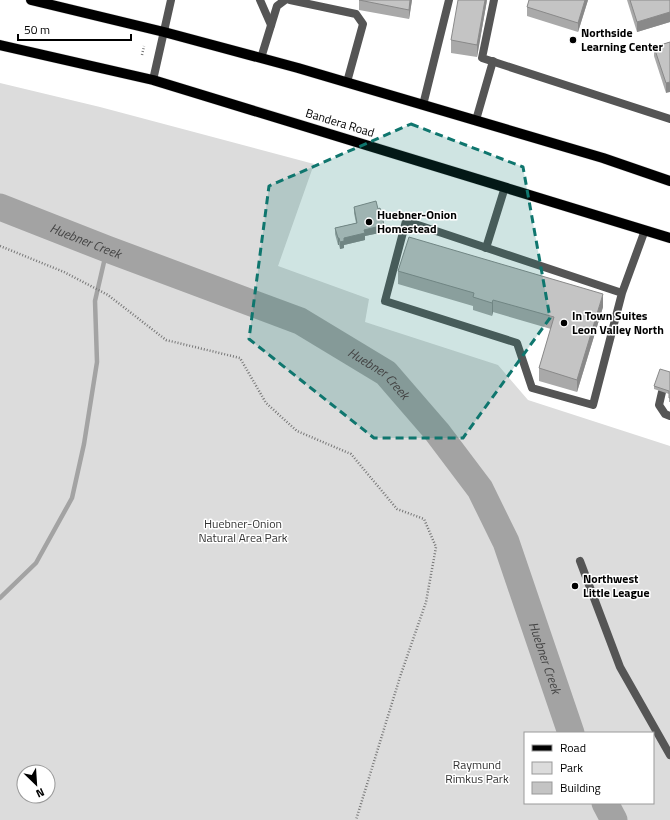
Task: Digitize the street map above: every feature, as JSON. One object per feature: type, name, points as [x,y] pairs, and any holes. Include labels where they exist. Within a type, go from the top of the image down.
[{"type":"main road","points":[[36,0],[164,32],[347,82],[603,158],[670,181]]},
{"type":"main road","name":"Bandera Road","points":[[0,45],[153,80],[670,238]]},
{"type":"street","points":[[153,80],[171,0]]},
{"type":"street","points":[[260,0],[271,25]]},
{"type":"street","points":[[261,58],[277,6],[285,0]]},
{"type":"street","points":[[290,0],[356,14],[363,24],[347,82]]},
{"type":"street","points":[[423,105],[449,0]]},
{"type":"street","points":[[494,0],[482,58],[670,119]]},
{"type":"street","points":[[476,120],[493,61]]},
{"type":"street","points":[[486,248],[505,187]]},
{"type":"street","points":[[622,293],[406,221],[385,301],[518,343],[532,388],[593,405],[622,293],[645,230]]},
{"type":"street","points":[[662,392],[659,405],[665,414],[670,416]]},
{"type":"street","points":[[580,561],[620,667],[670,755]]},
{"type":"path","points":[[142,55],[144,46]]},
{"type":"path","points":[[0,246],[64,272],[108,294],[166,340],[240,358],[266,403],[297,431],[351,454],[397,509],[424,519],[436,547],[426,602],[400,677],[356,820]]},
{"type":"highlighted area","points":[[411,124],[523,167],[550,318],[463,438],[374,438],[249,339],[269,186]]},
{"type":"green space","name":"Huebner-Onion Natural Area Park","points":[[0,83],[100,107],[314,164],[278,266],[369,299],[365,322],[498,365],[528,400],[670,446],[670,820],[0,820]]},
{"type":"building","points":[[359,0],[410,0],[409,10]]},
{"type":"building","points":[[458,0],[485,0],[477,45],[451,40]]},
{"type":"building","points":[[529,0],[585,0],[578,23],[527,7]]},
{"type":"building","points":[[630,0],[670,0],[670,12],[637,22]]},
{"type":"building","points":[[670,42],[670,82],[666,83],[654,47]]},
{"type":"building","name":"Huebner-Onion Homestead","points":[[376,201],[378,209],[380,208],[384,225],[364,230],[365,233],[344,238],[344,241],[340,242],[335,228],[357,223],[354,207]]},
{"type":"building","name":"In Town Suites Leon Valley North","points":[[409,237],[603,294],[577,380],[539,368],[554,317],[493,300],[492,303],[473,297],[474,293],[398,271]]},
{"type":"building","points":[[660,369],[670,372],[670,398],[669,391],[654,386]]},
{"type":"waterway","name":"Huebner Creek","points":[[0,207],[107,249],[300,321],[386,373],[437,432],[480,489],[506,542],[571,732]]},
{"type":"waterway","points":[[0,598],[36,563],[72,498],[84,444],[97,362],[95,301],[107,249]]},
{"type":"waterway","name":"Huebner Creek","points":[[606,804],[614,820]]},
{"type":"place","name":"Northside Learning Center","points":[[573,40]]},
{"type":"place","name":"Huebner-Onion Homestead","points":[[369,222]]},
{"type":"place","name":"In Town Suites Leon Valley North","points":[[564,323]]},
{"type":"place","name":"Northwest Little League","points":[[575,586]]},
{"type":"park label","name":"Raymund Rimkus Park","points":[[477,772]]}]
